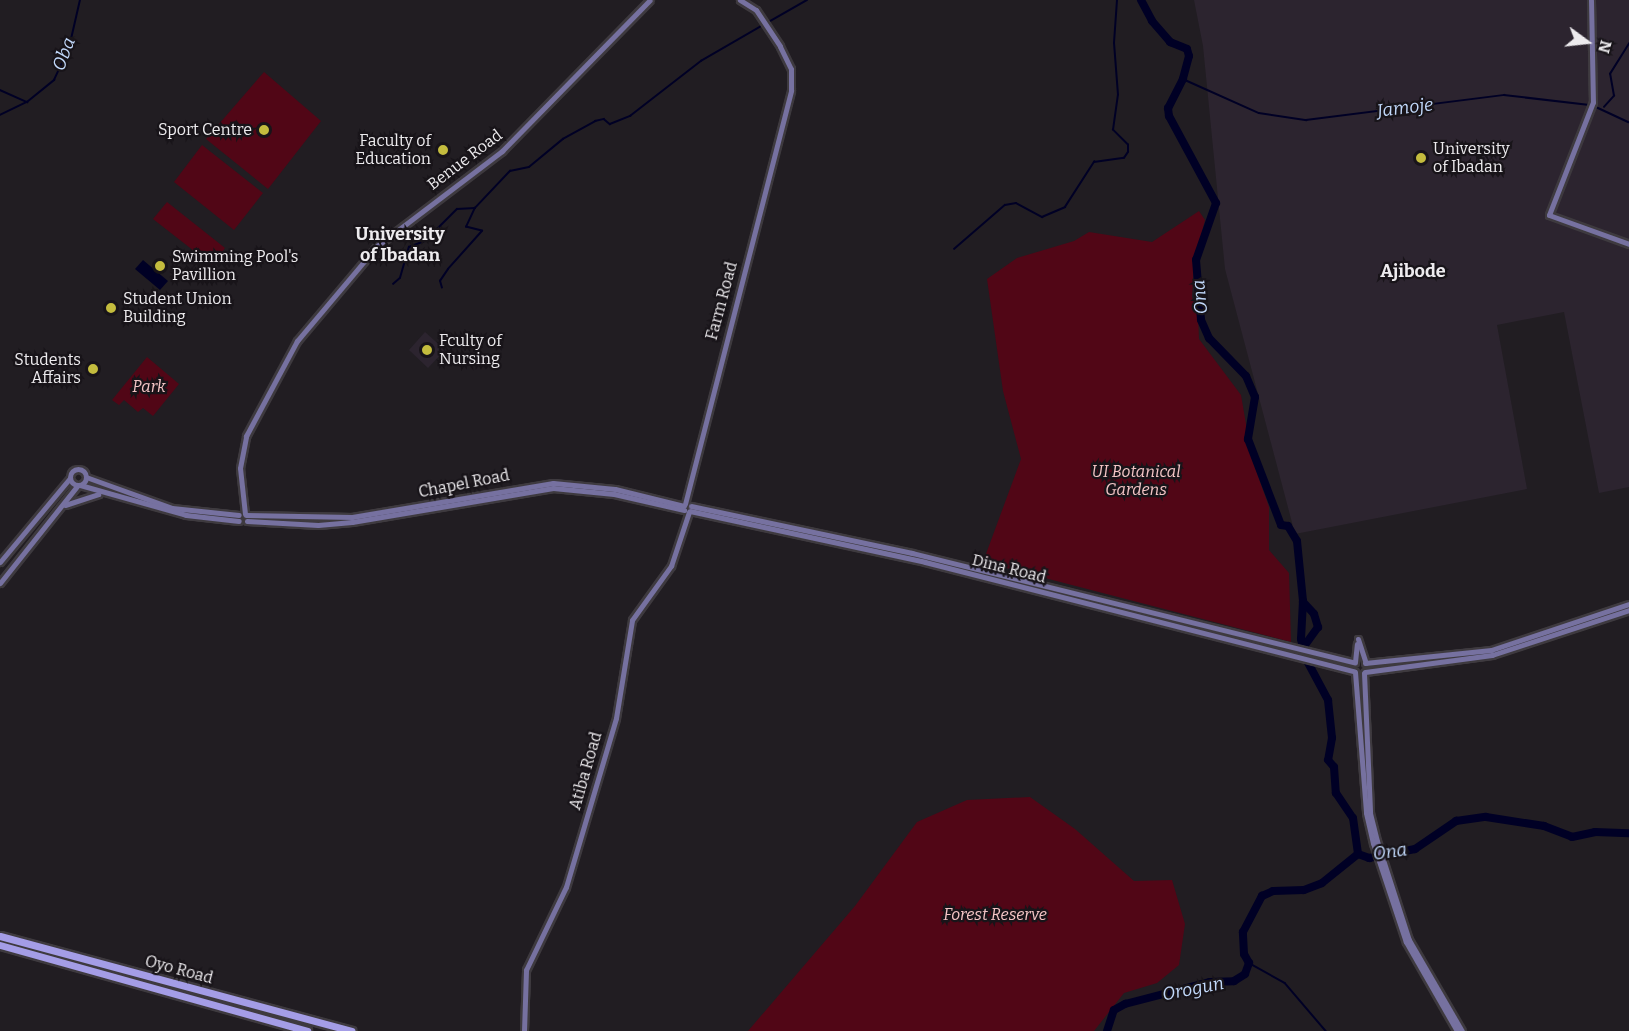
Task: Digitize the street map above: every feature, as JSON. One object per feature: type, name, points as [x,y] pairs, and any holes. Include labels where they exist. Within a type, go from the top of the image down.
[{"type":"highway","name":"Oyo Road","points":[[0,936],[351,1031]]},
{"type":"highway","name":"Oyo Road","points":[[0,945],[307,1031]]},
{"type":"street","name":"Benue Road","points":[[243,517],[240,468],[246,436],[297,341],[378,246],[502,151],[650,0]]},
{"type":"street","name":"Farm Road","points":[[687,508],[689,491],[792,80],[787,62],[756,10],[740,0]]},
{"type":"street","points":[[1591,0],[1593,100],[1549,215],[1629,244]]},
{"type":"street","points":[[0,562],[78,470],[86,477],[0,583]]},
{"type":"street","name":"Chapel Road","points":[[86,477],[172,508],[318,525],[352,522],[553,488],[614,494],[687,508]]},
{"type":"street","name":"Chapel Road","points":[[70,478],[79,485],[102,494],[186,515],[243,517]]},
{"type":"street","points":[[63,506],[81,497],[102,494]]},
{"type":"street","name":"Atiba Road","points":[[524,1031],[526,970],[531,952],[555,916],[569,879],[617,711],[632,620],[671,566],[687,508]]},
{"type":"street","name":"Dina Road","points":[[687,508],[912,553],[1320,658]]},
{"type":"street","points":[[1320,658],[1365,662],[1491,650],[1629,604]]},
{"type":"street","points":[[1320,658],[1364,672],[1492,655],[1629,610]]},
{"type":"street","points":[[1375,842],[1370,803],[1365,662],[1358,639],[1355,671],[1366,813],[1375,842],[1384,871],[1409,949],[1457,1031]]},
{"type":"street","points":[[1384,871],[1413,949],[1462,1031]]},
{"type":"shaded area","name":"University of Ibadan","points":[[1194,0],[1629,0],[1629,487],[1599,493],[1564,312],[1497,325],[1527,489],[1295,534],[1225,269],[1203,46]]},
{"type":"shaded area","name":"Fculty of Nursing","points":[[425,332],[445,350],[428,368],[409,350]]},
{"type":"green space","name":"Sport Centre","points":[[264,72],[321,121],[268,189],[206,139]]},
{"type":"green space","points":[[202,145],[263,193],[234,230],[174,182]]},
{"type":"green space","points":[[167,202],[225,248],[212,265],[153,219]]},
{"type":"green space","name":"UI Botanical Gardens","points":[[1199,211],[1205,220],[1194,264],[1192,297],[1198,315],[1199,339],[1241,395],[1252,459],[1269,507],[1269,550],[1289,573],[1291,642],[983,562],[1021,459],[1003,391],[987,279],[1017,258],[1074,241],[1089,232],[1152,242]]},
{"type":"green space","name":"Park","points":[[147,357],[179,384],[153,416],[143,408],[138,412],[124,400],[119,405],[112,400]]},
{"type":"green space","name":"Forest Reserve","points":[[1030,797],[1075,829],[1134,881],[1172,880],[1185,924],[1179,965],[1157,983],[1124,993],[1094,1031],[748,1031],[855,906],[917,822],[967,800]]},
{"type":"water","points":[[143,260],[168,281],[160,290],[135,269]]},
{"type":"waterway","name":"Oba","points":[[0,115],[27,102],[54,80],[69,48],[80,0]]},
{"type":"waterway","points":[[767,23],[807,0]]},
{"type":"waterway","points":[[954,249],[1005,205],[1016,203],[1042,217],[1065,207],[1094,162],[1124,158],[1128,152],[1128,145],[1113,130],[1118,95],[1114,43],[1117,0]]},
{"type":"waterway","name":"Ona","points":[[1141,0],[1152,21],[1170,42],[1187,49],[1189,56],[1183,79],[1168,108],[1169,116],[1216,203],[1196,260],[1201,320],[1209,338],[1246,376],[1255,397],[1248,439],[1281,525],[1288,526],[1297,541],[1303,601],[1301,639],[1305,657],[1328,700],[1332,738],[1328,760],[1334,767],[1336,793],[1353,818],[1358,854]]},
{"type":"waterway","points":[[393,284],[400,278],[409,247],[425,241],[457,209],[475,208],[510,171],[529,167],[563,139],[595,121],[604,119],[610,124],[630,116],[701,61],[763,25]]},
{"type":"waterway","points":[[1604,107],[1614,96],[1610,74],[1629,44]]},
{"type":"waterway","name":"Jamoje","points":[[1183,79],[1259,113],[1306,120],[1504,95],[1589,105]]},
{"type":"waterway","points":[[0,90],[27,102]]},
{"type":"waterway","name":"Jamoje","points":[[1594,106],[1629,122]]},
{"type":"waterway","points":[[442,288],[440,281],[448,269],[482,231],[466,227],[475,208]]},
{"type":"waterway","name":"Ona","points":[[1303,602],[1314,614],[1318,627],[1303,648]]},
{"type":"waterway","name":"Ona","points":[[1358,854],[1369,858],[1415,849],[1456,821],[1486,817],[1544,826],[1572,837],[1595,832],[1629,833]]},
{"type":"waterway","name":"Orogun","points":[[1107,1031],[1114,1010],[1125,1004],[1210,982],[1234,981],[1245,974],[1249,963],[1244,954],[1243,932],[1262,896],[1273,891],[1304,890],[1322,883],[1358,854]]},
{"type":"waterway","points":[[1249,963],[1285,983],[1326,1031]]},
{"type":"place","name":"Sport Centre","points":[[264,130]]},
{"type":"place","name":"Faculty of Education","points":[[443,150]]},
{"type":"place","name":"University of Ibadan","points":[[1421,158]]},
{"type":"place","name":"Swimming Pool's Pavillion","points":[[160,266]]},
{"type":"place","name":"Student Union Building","points":[[111,308]]},
{"type":"place","name":"Fculty of Nursing","points":[[427,350]]},
{"type":"place","name":"Students Affairs","points":[[93,369]]},
{"type":"district","name":"University of Ibadan","points":[[400,245]]},
{"type":"district","name":"Ajibode","points":[[1413,271]]}]
